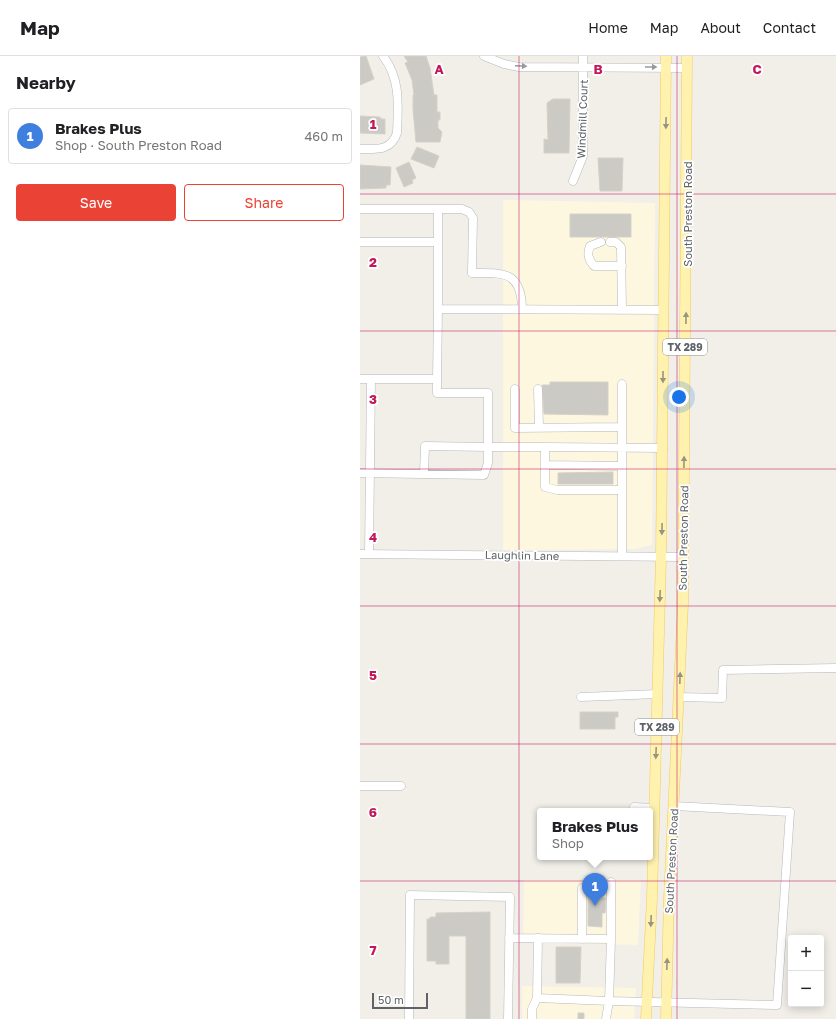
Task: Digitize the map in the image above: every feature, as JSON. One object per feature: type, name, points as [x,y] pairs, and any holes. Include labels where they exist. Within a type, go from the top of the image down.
[{"type":"main road","name":"South Preston Road","points":[[653,836],[658,694],[663,448],[666,56]]},
{"type":"main road","name":"South Preston Road","points":[[666,1019],[683,556],[687,56]]},
{"type":"main road","name":"South Preston Road","points":[[646,1019],[652,860]]},
{"type":"street","points":[[360,149],[385,148],[391,144],[397,133],[397,87],[394,76],[383,56]]},
{"type":"street","points":[[484,56],[504,64],[519,66],[687,68]]},
{"type":"street","name":"Windmill Court","points":[[573,180],[583,156],[584,56]]},
{"type":"street","points":[[360,209],[462,209],[469,212],[473,218],[472,273],[500,273],[508,275],[521,292],[522,308]]},
{"type":"street","points":[[360,474],[484,475],[488,464],[488,393],[437,393],[438,209]]},
{"type":"street","points":[[360,242],[438,242]]},
{"type":"street","points":[[622,266],[594,266],[587,253],[590,246],[605,242],[616,242],[621,247],[622,266],[622,309]]},
{"type":"street","points":[[438,309],[522,308],[664,310]]},
{"type":"street","points":[[360,379],[437,378]]},
{"type":"street","points":[[369,554],[372,379]]},
{"type":"street","points":[[622,384],[622,556]]},
{"type":"street","points":[[515,389],[515,428],[622,427]]},
{"type":"street","points":[[538,389],[539,428]]},
{"type":"street","points":[[424,474],[425,446],[663,448]]},
{"type":"street","points":[[545,447],[545,487],[551,490],[622,490]]},
{"type":"street","points":[[545,465],[622,466]]},
{"type":"street","name":"Laughlin Lane","points":[[360,554],[683,556]]},
{"type":"street","points":[[679,697],[722,698],[723,670],[836,668]]},
{"type":"street","points":[[581,697],[658,694]]},
{"type":"street","points":[[360,786],[402,786]]},
{"type":"street","points":[[537,998],[666,1003],[777,1005],[790,812],[674,806]]},
{"type":"street","points":[[634,807],[654,808]]},
{"type":"street","points":[[606,1019],[609,1001],[611,882]]},
{"type":"street","points":[[582,888],[582,939]]},
{"type":"street","points":[[409,1019],[410,896],[510,897],[508,1019]]},
{"type":"street","points":[[509,938],[611,939]]},
{"type":"street","points":[[532,1019],[532,1009],[537,998],[538,938]]},
{"type":"shaded area","points":[[503,200],[655,203],[652,545],[635,549],[503,550]]},
{"type":"shaded area","points":[[524,880],[641,880],[638,945],[523,942]]},
{"type":"shaded area","points":[[522,986],[636,988],[634,1019],[522,1019]]},
{"type":"building","points":[[366,56],[374,79],[360,85],[360,57]]},
{"type":"building","points":[[404,56],[426,56],[430,68],[434,95],[437,95],[437,112],[440,112],[438,128],[442,132],[440,142],[416,142],[412,80],[405,63],[408,62]]},
{"type":"building","points":[[553,99],[570,99],[569,153],[544,153],[544,139],[548,140],[547,103]]},
{"type":"building","points":[[360,116],[380,117],[381,119],[385,119],[385,134],[360,133]]},
{"type":"building","points":[[417,147],[439,156],[434,168],[411,159]]},
{"type":"building","points":[[598,158],[623,158],[622,191],[600,191]]},
{"type":"building","points":[[409,162],[416,178],[412,180],[413,183],[404,187],[396,168]]},
{"type":"building","points":[[360,165],[391,167],[390,185],[386,185],[386,188],[360,189]]},
{"type":"building","points":[[570,214],[631,214],[631,237],[570,237]]},
{"type":"building","points":[[550,382],[608,382],[608,415],[544,414],[542,385],[550,385]]},
{"type":"building","points":[[613,472],[613,484],[558,484],[558,473]]},
{"type":"building","points":[[580,712],[618,712],[618,717],[615,717],[615,729],[580,729]]},
{"type":"building","points":[[588,891],[599,892],[599,898],[606,898],[605,913],[602,913],[602,927],[588,926]]},
{"type":"building","points":[[490,912],[490,1019],[466,1019],[466,936],[449,936],[449,964],[436,964],[436,961],[427,961],[427,919],[430,919],[430,917],[436,917],[436,913]]},
{"type":"building","points":[[556,947],[581,947],[580,983],[556,983]]},
{"type":"building","points":[[578,1013],[584,1013],[584,1019],[578,1019]]},
{"type":"place","name":"Brakes Plus","points":[[595,906]]}]
